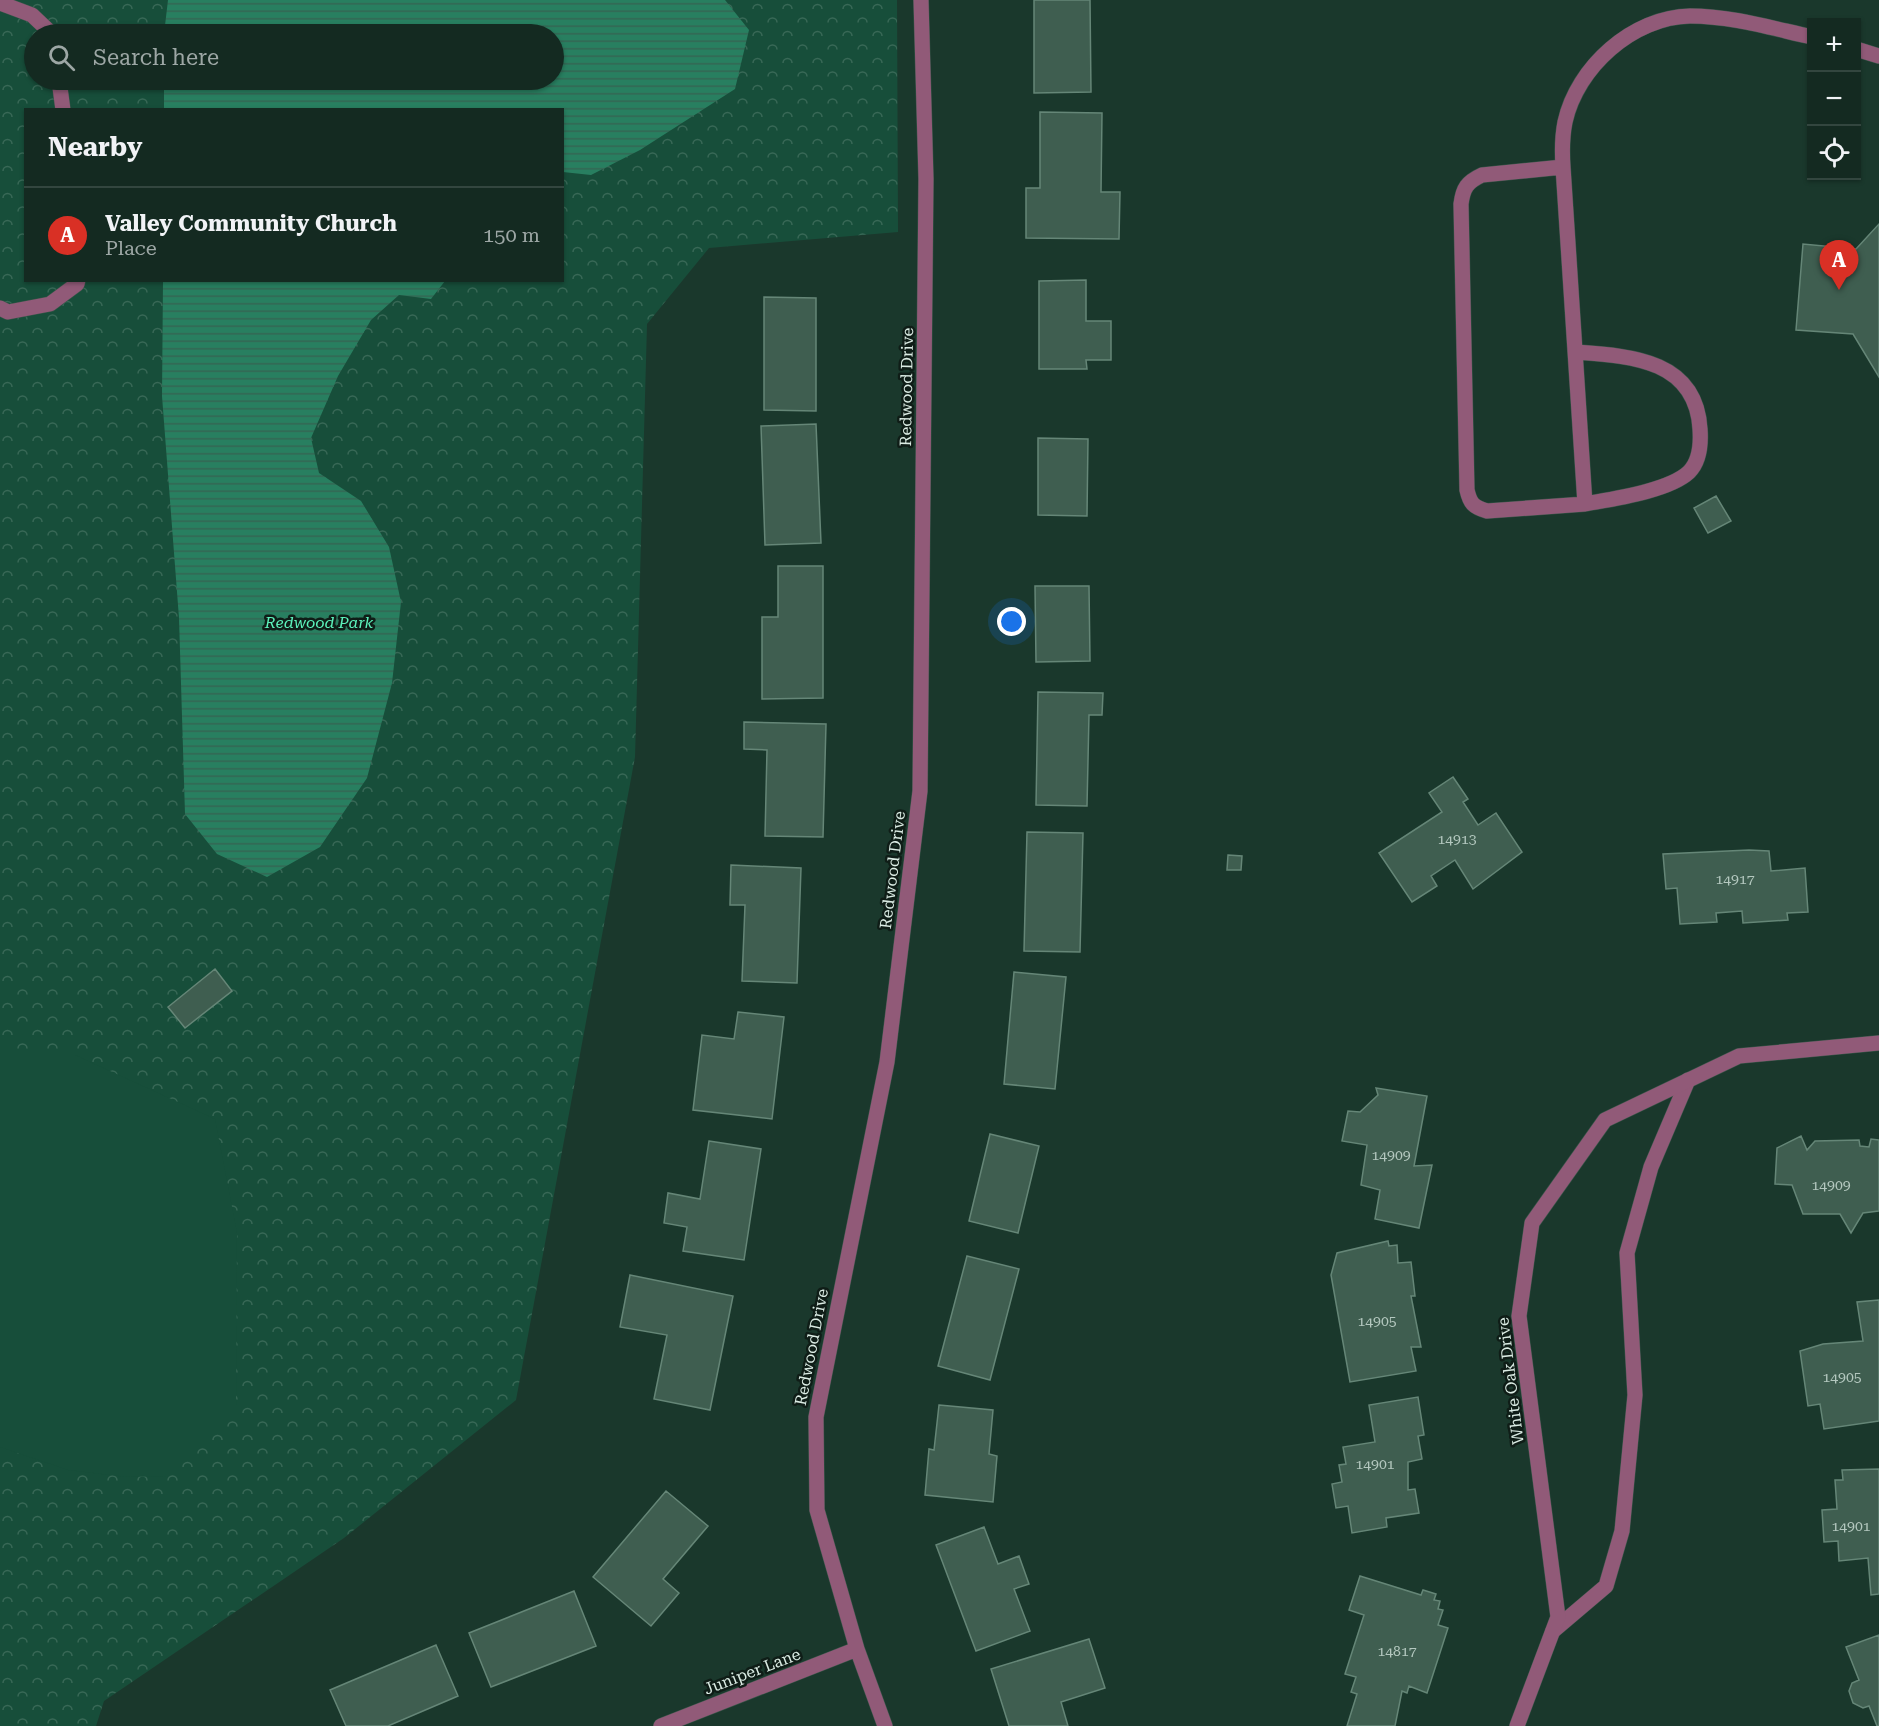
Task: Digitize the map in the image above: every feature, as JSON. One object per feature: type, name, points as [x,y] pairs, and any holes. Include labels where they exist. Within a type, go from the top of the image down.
[{"type":"street","name":"Redwood Drive","points":[[885,1726],[857,1649],[817,1510],[816,1417],[887,1062],[920,791],[926,179],[921,0]]},
{"type":"street","points":[[0,3],[32,15],[41,24]]},
{"type":"street","points":[[1585,504],[1562,150],[1565,121],[1576,92],[1598,61],[1626,36],[1654,22],[1687,16],[1723,17],[1807,36]]},
{"type":"street","points":[[1861,50],[1879,56]]},
{"type":"street","points":[[60,90],[63,108]]},
{"type":"street","points":[[1563,167],[1482,175],[1470,180],[1463,190],[1461,216],[1467,490],[1469,501],[1475,508],[1486,511],[1585,504],[1620,498],[1675,480],[1689,472],[1696,463],[1700,449],[1700,431],[1695,399],[1685,386],[1674,376],[1644,361],[1623,356],[1575,352]]},
{"type":"street","points":[[0,308],[8,312],[50,304],[78,282]]},
{"type":"street","name":"White Oak Drive","points":[[1517,1726],[1558,1617],[1519,1316],[1532,1223],[1605,1120],[1739,1056],[1879,1043]]},
{"type":"street","points":[[1553,1631],[1606,1586],[1622,1531],[1635,1395],[1627,1253],[1651,1167],[1688,1080]]},
{"type":"street","name":"Juniper Lane","points":[[660,1726],[857,1649]]},
{"type":"green space","name":"Redwood Park","points":[[0,0],[897,0],[898,232],[709,248],[647,324],[635,757],[516,1400],[344,1538],[104,1701],[96,1726],[0,1726]]},
{"type":"green space","points":[[0,1055],[75,1055],[215,1119],[237,1233],[236,1411],[167,1476],[127,1477],[68,1470],[0,1447]]},
{"type":"shaded area","points":[[168,0],[725,0],[749,30],[735,89],[640,150],[591,175],[564,172],[564,108],[164,108],[164,90],[564,90],[564,24],[165,24]]},
{"type":"shaded area","points":[[163,282],[444,282],[431,299],[399,295],[371,320],[338,376],[311,438],[319,473],[361,501],[389,547],[401,602],[392,683],[367,778],[320,847],[267,877],[217,854],[185,814],[179,618],[162,396]]},
{"type":"building","points":[[1034,0],[1090,0],[1091,92],[1034,93]]},
{"type":"building","points":[[1040,112],[1102,113],[1101,192],[1120,192],[1119,239],[1026,238],[1026,188],[1040,188]]},
{"type":"building","points":[[1879,224],[1879,377],[1853,334],[1796,330],[1803,244],[1856,249]]},
{"type":"building","points":[[1086,280],[1086,321],[1111,321],[1111,360],[1086,360],[1087,369],[1039,369],[1039,281]]},
{"type":"building","points":[[764,297],[816,298],[816,411],[764,410]]},
{"type":"building","points":[[816,424],[821,543],[765,545],[761,426]]},
{"type":"building","points":[[1038,438],[1088,439],[1087,516],[1038,515]]},
{"type":"building","points":[[1716,496],[1731,521],[1708,533],[1694,508]]},
{"type":"building","points":[[778,566],[823,566],[823,698],[762,699],[762,617],[778,617]]},
{"type":"building","points":[[1035,586],[1089,586],[1090,661],[1036,662]]},
{"type":"building","points":[[1038,692],[1103,693],[1102,715],[1089,715],[1087,806],[1036,805]]},
{"type":"building","points":[[744,722],[826,724],[823,837],[765,836],[767,750],[744,749]]},
{"type":"building","points":[[1453,777],[1468,799],[1463,802],[1478,825],[1496,813],[1522,852],[1473,889],[1455,860],[1431,876],[1437,886],[1412,902],[1379,853],[1442,812],[1429,793]]},
{"type":"building","points":[[1027,832],[1083,833],[1080,952],[1024,951]]},
{"type":"building","points":[[1769,851],[1771,871],[1805,868],[1808,912],[1787,913],[1788,920],[1743,923],[1742,911],[1716,913],[1717,922],[1680,924],[1677,888],[1666,889],[1663,854]]},
{"type":"building","points":[[1228,855],[1242,856],[1241,870],[1227,870]]},
{"type":"building","points":[[731,865],[801,868],[797,983],[742,981],[745,905],[730,905]]},
{"type":"building","points":[[215,969],[232,991],[185,1028],[168,1007]]},
{"type":"building","points":[[1014,972],[1066,977],[1055,1089],[1004,1084]]},
{"type":"building","points":[[738,1012],[784,1017],[772,1119],[693,1110],[702,1035],[734,1039]]},
{"type":"building","points":[[1376,1088],[1427,1096],[1414,1166],[1432,1165],[1419,1228],[1375,1219],[1380,1190],[1361,1185],[1367,1145],[1342,1141],[1348,1111],[1360,1112],[1378,1095]]},
{"type":"building","points":[[990,1134],[1039,1146],[1018,1233],[969,1221]]},
{"type":"building","points":[[1801,1136],[1807,1150],[1815,1141],[1859,1140],[1860,1146],[1869,1147],[1871,1139],[1879,1140],[1879,1211],[1863,1213],[1851,1233],[1840,1214],[1803,1214],[1792,1185],[1775,1184],[1777,1148]]},
{"type":"building","points":[[709,1141],[761,1149],[744,1260],[683,1251],[687,1227],[664,1223],[668,1193],[700,1199]]},
{"type":"building","points":[[1388,1241],[1389,1246],[1397,1245],[1398,1263],[1411,1262],[1415,1296],[1411,1296],[1421,1347],[1411,1347],[1416,1371],[1350,1382],[1331,1275],[1337,1253]]},
{"type":"building","points":[[967,1256],[1019,1269],[990,1380],[938,1366]]},
{"type":"building","points":[[630,1275],[733,1296],[710,1410],[654,1399],[667,1335],[620,1327]]},
{"type":"building","points":[[1879,1300],[1879,1421],[1824,1429],[1820,1404],[1808,1406],[1800,1351],[1823,1344],[1863,1341],[1857,1302]]},
{"type":"building","points":[[1418,1397],[1424,1435],[1418,1436],[1422,1459],[1408,1462],[1408,1490],[1415,1489],[1419,1513],[1386,1518],[1387,1527],[1352,1533],[1348,1506],[1336,1508],[1332,1484],[1342,1482],[1339,1465],[1346,1464],[1343,1447],[1375,1442],[1369,1405]]},
{"type":"building","points":[[939,1405],[993,1410],[989,1454],[997,1456],[993,1502],[925,1495],[929,1449],[934,1450]]},
{"type":"building","points":[[1879,1469],[1879,1594],[1871,1595],[1868,1558],[1839,1561],[1838,1541],[1824,1542],[1822,1510],[1837,1509],[1835,1480],[1843,1480],[1842,1470]]},
{"type":"building","points":[[666,1491],[708,1526],[663,1579],[679,1593],[651,1626],[593,1577]]},
{"type":"building","points":[[984,1527],[998,1564],[1019,1556],[1029,1584],[1014,1589],[1030,1631],[976,1651],[936,1545]]},
{"type":"building","points":[[1360,1576],[1421,1595],[1423,1590],[1436,1594],[1434,1600],[1440,1601],[1438,1609],[1443,1610],[1438,1625],[1448,1628],[1427,1693],[1409,1686],[1407,1693],[1402,1691],[1395,1726],[1347,1726],[1357,1694],[1351,1692],[1356,1677],[1345,1674],[1364,1615],[1349,1610]]},
{"type":"building","points":[[574,1591],[596,1646],[491,1687],[469,1633]]},
{"type":"building","points":[[1879,1635],[1879,1726],[1877,1726],[1869,1706],[1863,1708],[1853,1703],[1849,1691],[1852,1683],[1859,1680],[1846,1647]]},
{"type":"building","points":[[1089,1639],[1105,1688],[1061,1702],[1068,1726],[1009,1726],[991,1669]]},
{"type":"building","points":[[436,1645],[458,1696],[388,1726],[346,1726],[330,1690]]},
{"type":"place","name":"Valley Community Church","points":[[1839,290]]}]
